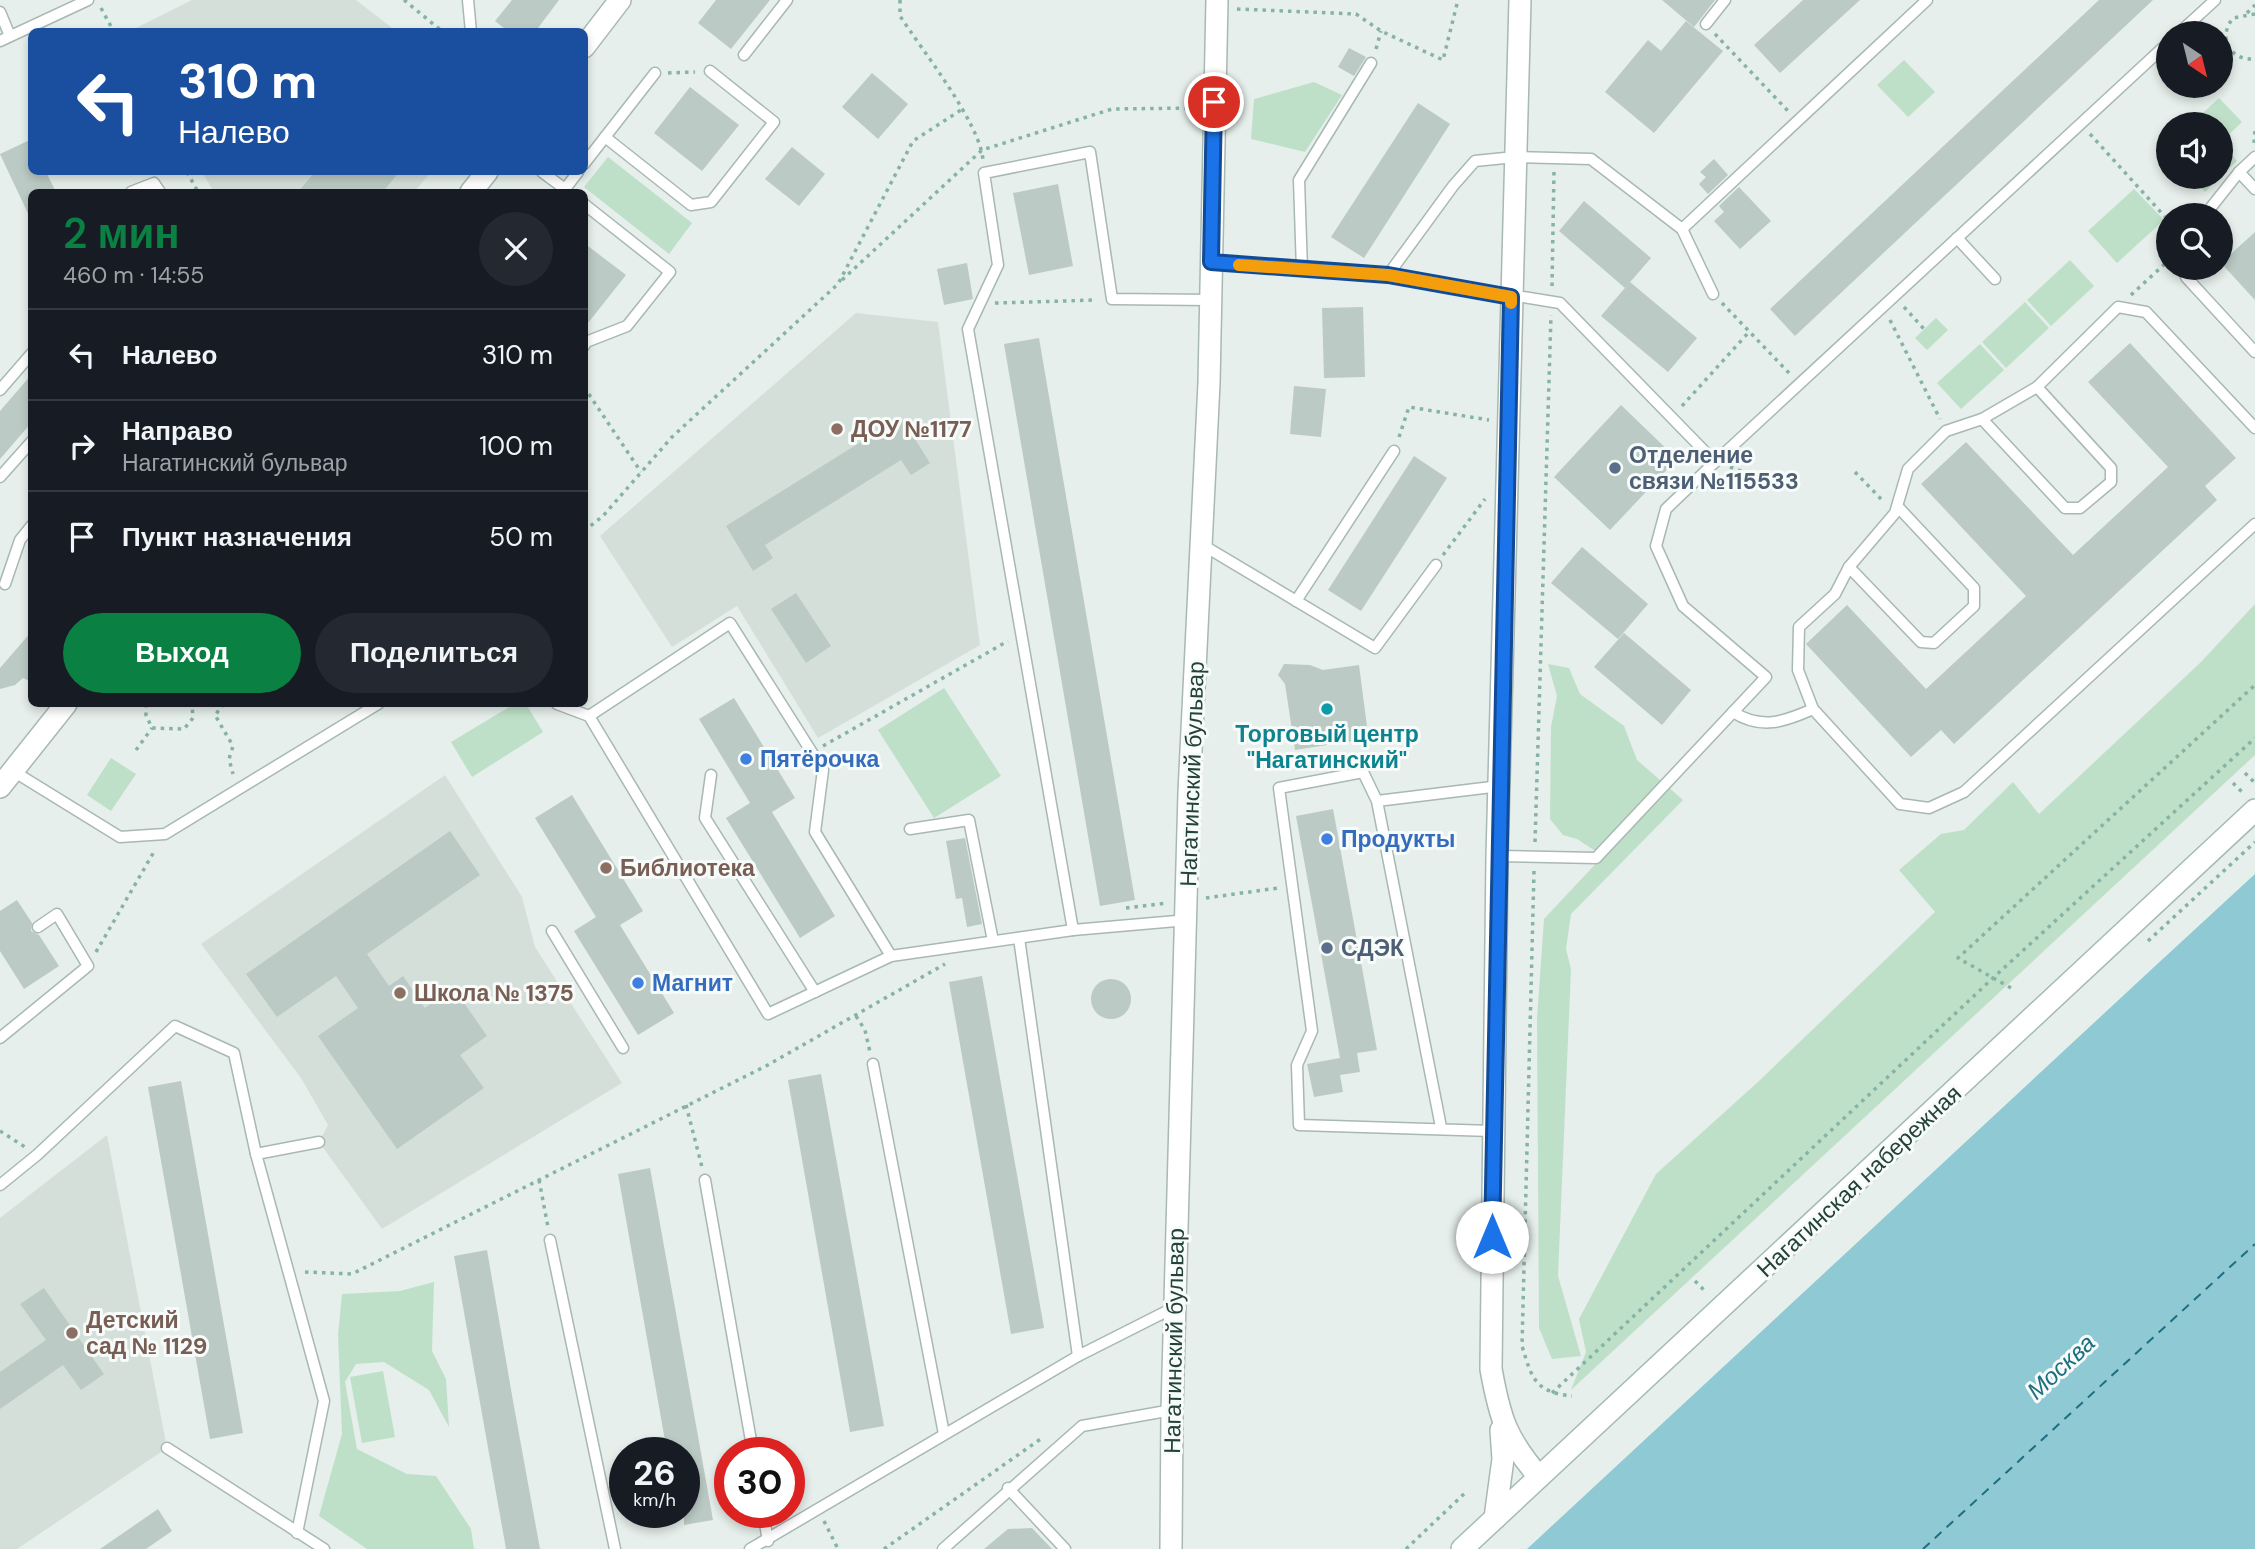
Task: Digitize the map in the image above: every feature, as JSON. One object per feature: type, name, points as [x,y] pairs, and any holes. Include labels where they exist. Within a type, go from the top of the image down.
[{"type":"street","points":[[588,42],[620,0]]},
{"type":"street","points":[[1495,1518],[1503,1458],[1491,1369],[1492,1131],[1520,0]]},
{"type":"street","name":"Нагатинский бульвар","points":[[1171,1549],[1172,1410],[1188,920],[1189,792],[1211,262],[1226,5]]},
{"type":"street","points":[[473,189],[485,175]]},
{"type":"street","points":[[6,779],[64,707]]},
{"type":"street","name":"Нагатинская набережная","points":[[1462,1549],[2255,810]]},
{"type":"street","points":[[1499,1414],[1514,1448],[1539,1477]]},
{"type":"lane","points":[[28,28],[88,0]]},
{"type":"lane","points":[[468,0],[471,28]]},
{"type":"lane","points":[[744,55],[787,0]]},
{"type":"lane","points":[[1706,24],[1725,0]]},
{"type":"lane","points":[[1682,229],[1927,0]]},
{"type":"lane","points":[[2192,21],[2215,0]]},
{"type":"lane","points":[[0,12],[5,39],[28,28]]},
{"type":"lane","points":[[1497,856],[1596,858],[1766,677],[1683,606],[1656,547],[1666,509],[2156,54]]},
{"type":"lane","points":[[1302,270],[1299,180],[1371,63]]},
{"type":"lane","points":[[605,137],[691,205],[711,202],[774,122],[710,71]]},
{"type":"lane","points":[[588,159],[655,73]]},
{"type":"lane","points":[[1073,930],[968,329],[998,265],[984,173],[1090,152],[1112,299],[1210,300]]},
{"type":"lane","points":[[1388,275],[1453,186],[1475,161],[1515,157],[1591,159],[1682,229],[1713,294]]},
{"type":"lane","points":[[2214,203],[2255,157]]},
{"type":"lane","points":[[2239,172],[2255,189]]},
{"type":"lane","points":[[546,175],[563,189]]},
{"type":"lane","points":[[139,189],[154,183],[158,189]]},
{"type":"lane","points":[[588,207],[670,272],[627,326],[588,341]]},
{"type":"lane","points":[[1957,238],[1995,279]]},
{"type":"lane","points":[[1211,262],[1388,275],[1560,303],[1715,462]]},
{"type":"lane","points":[[2189,280],[2255,352]]},
{"type":"lane","points":[[2255,428],[2146,312],[2118,307],[2037,387],[1982,419],[1946,430],[1908,469],[1897,511],[1849,567],[1835,594],[1799,627],[1798,670],[1813,709],[1899,804],[1929,808],[1964,792],[2255,524]]},
{"type":"lane","points":[[0,390],[28,358]]},
{"type":"lane","points":[[1982,419],[2065,508],[2080,508],[2110,482],[2110,468],[2037,387]]},
{"type":"lane","points":[[0,477],[28,446]]},
{"type":"lane","points":[[1296,601],[1394,451]]},
{"type":"lane","points":[[1849,567],[1921,642],[1934,643],[1974,606],[1974,588],[1897,511]]},
{"type":"lane","points":[[5,584],[20,540],[28,530]]},
{"type":"lane","points":[[1201,544],[1375,648],[1436,565]]},
{"type":"lane","points":[[589,716],[730,623],[823,770],[815,832],[891,956]]},
{"type":"lane","points":[[6,779],[120,837],[165,834],[373,707]]},
{"type":"lane","points":[[565,707],[589,716],[768,1014],[891,956],[1073,930],[1188,920]]},
{"type":"lane","points":[[1733,712],[1746,720],[1778,724],[1813,709]]},
{"type":"lane","points":[[1441,1127],[1377,801],[1363,772],[1279,788],[1312,1031],[1297,1065],[1299,1125],[1441,1127],[1492,1131]]},
{"type":"lane","points":[[711,775],[705,818],[815,992]]},
{"type":"lane","points":[[1377,801],[1500,786]]},
{"type":"lane","points":[[910,829],[969,820],[993,942]]},
{"type":"lane","points":[[0,1038],[88,966],[57,914],[38,927]]},
{"type":"lane","points":[[552,931],[623,1048]]},
{"type":"lane","points":[[1019,938],[1078,1356]]},
{"type":"lane","points":[[0,1185],[37,1155],[175,1026],[234,1053],[256,1153],[324,1401],[297,1533]]},
{"type":"lane","points":[[873,1064],[944,1434]]},
{"type":"lane","points":[[256,1153],[319,1142]]},
{"type":"lane","points":[[705,1180],[750,1437]]},
{"type":"lane","points":[[550,1240],[615,1549]]},
{"type":"lane","points":[[750,1549],[768,1541],[1078,1356],[1175,1307]]},
{"type":"lane","points":[[943,1549],[1008,1488],[1082,1426],[1172,1410]]},
{"type":"lane","points":[[167,1448],[324,1549]]},
{"type":"lane","points":[[1008,1488],[1065,1549]]},
{"type":"lane","points":[[766,1528],[768,1541]]},
{"type":"path","points":[[97,0],[112,28]]},
{"type":"path","points":[[404,0],[438,28]]},
{"type":"path","points":[[900,0],[900,16],[961,110],[982,150],[984,173]]},
{"type":"path","points":[[1226,5],[1356,14],[1381,31],[1443,60],[1458,0]]},
{"type":"path","points":[[2255,5],[2247,13],[2233,18],[2225,32],[2225,40],[2232,54],[2239,58],[2255,59]]},
{"type":"path","points":[[2247,13],[2255,14]]},
{"type":"path","points":[[1706,24],[1798,121]]},
{"type":"path","points":[[655,73],[710,71]]},
{"type":"path","points":[[588,528],[603,516],[672,437],[838,284],[913,141],[961,110]]},
{"type":"path","points":[[2081,125],[2156,207]]},
{"type":"path","points":[[1554,159],[1522,1346],[1538,1386],[1552,1394],[1572,1396]]},
{"type":"path","points":[[2118,307],[2156,272]]},
{"type":"path","points":[[1713,294],[1801,385]]},
{"type":"path","points":[[1895,297],[1924,329]]},
{"type":"path","points":[[980,303],[1112,299]]},
{"type":"path","points":[[1884,308],[1946,430]]},
{"type":"path","points":[[1671,418],[1749,332]]},
{"type":"path","points":[[588,393],[641,472]]},
{"type":"path","points":[[1394,451],[1409,407],[1508,424]]},
{"type":"path","points":[[1715,462],[1768,481]]},
{"type":"path","points":[[1436,565],[1507,469]]},
{"type":"path","points":[[1855,472],[1897,511]]},
{"type":"path","points":[[812,752],[1021,633]]},
{"type":"path","points":[[2011,988],[1958,958],[2255,685]]},
{"type":"path","points":[[146,707],[146,716],[152,728]]},
{"type":"path","points":[[152,728],[184,729],[193,718],[192,707]]},
{"type":"path","points":[[221,707],[215,715],[233,746],[229,759],[237,789]]},
{"type":"path","points":[[136,751],[152,728]]},
{"type":"path","points":[[1552,1394],[1993,978],[2255,738]]},
{"type":"path","points":[[2245,773],[2255,783]]},
{"type":"path","points":[[88,966],[165,834]]},
{"type":"path","points":[[289,1272],[352,1274],[686,1105],[856,1016],[947,963]]},
{"type":"path","points":[[856,1016],[865,1030],[873,1064]]},
{"type":"path","points":[[686,1105],[705,1180]]},
{"type":"path","points":[[0,1131],[37,1155]]},
{"type":"path","points":[[539,1180],[550,1240]]},
{"type":"path","points":[[884,1549],[1058,1427],[1075,1432]]},
{"type":"path","points":[[1406,1549],[1465,1493]]},
{"type":"path","points":[[818,1510],[838,1549]]},
{"type":"shaded area","points":[[192,0],[356,0],[392,28],[136,28]]},
{"type":"shaded area","points":[[204,175],[428,175],[417,189],[212,189]]},
{"type":"shaded area","name":"ДОУ №1177","points":[[856,313],[938,322],[980,645],[818,738],[737,606],[672,647],[600,536]]},
{"type":"shaded area","name":"Школа № 1375","points":[[445,775],[522,897],[535,947],[622,1083],[382,1229],[319,1142],[328,1125],[301,1078],[201,944]]},
{"type":"shaded area","name":"Детский сад № 1129","points":[[107,1135],[167,1448],[17,1549],[0,1549],[0,1218]]},
{"type":"green space","points":[[1904,60],[1935,92],[1908,117],[1877,85]]},
{"type":"green space","points":[[1314,82],[1342,95],[1305,152],[1251,139],[1254,99]]},
{"type":"green space","points":[[2219,98],[2232,112],[2204,112]]},
{"type":"green space","points":[[2233,113],[2242,122],[2233,131]]},
{"type":"green space","points":[[608,157],[692,223],[669,254],[584,187]]},
{"type":"green space","points":[[2134,189],[2156,212],[2156,227],[2117,263],[2088,231]]},
{"type":"green space","points":[[2070,260],[2094,286],[2051,326],[2027,300]]},
{"type":"green space","points":[[2025,302],[2049,328],[2006,368],[1982,342]]},
{"type":"green space","points":[[1936,318],[1948,330],[1927,350],[1915,338]]},
{"type":"green space","points":[[1980,344],[2004,370],[1961,409],[1937,383]]},
{"type":"green space","points":[[2255,604],[2255,755],[1571,1390],[1586,1352],[1579,1319],[1656,1174],[1759,1081],[1935,912],[1899,870],[1941,834],[1964,830],[2013,782],[2039,814],[2201,662]]},
{"type":"green space","points":[[1548,664],[1569,668],[1580,694],[1624,726],[1637,760],[1683,800],[1571,914],[1566,949],[1571,969],[1558,1276],[1581,1356],[1552,1359],[1539,1328],[1537,1019],[1544,919],[1603,856],[1577,839],[1563,835],[1550,819],[1551,727],[1557,696]]},
{"type":"green space","points":[[944,688],[1001,776],[934,818],[878,730]]},
{"type":"green space","points":[[509,707],[528,707],[543,732],[472,777],[451,742]]},
{"type":"green space","points":[[111,758],[136,774],[111,811],[87,795]]},
{"type":"green space","points":[[434,1282],[432,1351],[446,1379],[449,1427],[429,1390],[384,1362],[356,1364],[345,1382],[357,1449],[407,1474],[436,1476],[471,1529],[474,1549],[367,1549],[319,1516],[342,1434],[338,1335],[342,1294],[400,1291]]},
{"type":"green space","points":[[383,1371],[395,1437],[362,1443],[350,1377]]},
{"type":"water","name":"Москва","points":[[2255,874],[2255,1549],[1527,1549],[2153,968]]},
{"type":"building","points":[[512,0],[559,0],[538,28],[504,28],[495,21]]},
{"type":"building","points":[[716,0],[770,0],[731,49],[698,23]]},
{"type":"building","points":[[1662,0],[1715,0],[1694,27]]},
{"type":"building","points":[[1803,0],[1860,0],[1780,73],[1754,45]]},
{"type":"building","points":[[2099,0],[2153,0],[1795,336],[1770,309]]},
{"type":"building","points":[[1686,21],[1723,51],[1654,133],[1605,92],[1648,40],[1661,51]]},
{"type":"building","points":[[1349,48],[1366,57],[1354,76],[1338,67]]},
{"type":"building","points":[[872,73],[908,104],[878,139],[842,107]]},
{"type":"building","points":[[690,87],[739,125],[702,171],[654,133]]},
{"type":"building","points":[[1418,103],[1450,124],[1364,258],[1331,237]]},
{"type":"building","points":[[28,141],[28,175],[48,175],[54,189],[28,189],[28,214],[0,154]]},
{"type":"building","points":[[792,147],[825,174],[799,206],[765,179]]},
{"type":"building","points":[[1714,159],[1728,175],[1708,194],[1699,184],[1706,177],[1700,172]]},
{"type":"building","points":[[312,175],[397,175],[385,189],[301,189]]},
{"type":"building","points":[[1058,184],[1073,266],[1029,275],[1013,193]]},
{"type":"building","points":[[1739,187],[1771,221],[1740,249],[1714,221],[1724,212],[1719,206]]},
{"type":"building","points":[[1584,201],[1651,258],[1625,288],[1559,231]]},
{"type":"building","points":[[2255,232],[2255,300],[2233,276],[2233,252]]},
{"type":"building","points":[[588,246],[626,275],[588,323]]},
{"type":"building","points":[[967,263],[973,299],[944,305],[937,269]]},
{"type":"building","points":[[1630,282],[1697,338],[1668,372],[1601,316]]},
{"type":"building","points":[[1363,307],[1365,377],[1324,378],[1322,308]]},
{"type":"building","points":[[1039,338],[1135,900],[1100,906],[1004,344]]},
{"type":"building","points":[[2130,343],[2236,458],[2205,486],[2217,500],[1954,744],[1941,730],[1911,757],[1806,644],[1847,605],[1926,689],[2026,596],[1921,484],[1966,442],[2073,555],[2168,467],[2088,382]]},
{"type":"building","points":[[28,379],[28,427],[0,459],[0,411]]},
{"type":"building","points":[[1294,386],[1326,389],[1321,437],[1290,434]]},
{"type":"building","name":"Отделение связи №115533","points":[[1621,405],[1677,459],[1610,530],[1554,477]]},
{"type":"building","points":[[901,417],[930,463],[911,475],[901,460],[765,545],[773,558],[753,571],[726,526]]},
{"type":"building","points":[[1414,456],[1447,478],[1361,611],[1328,590]]},
{"type":"building","points":[[1582,547],[1648,604],[1618,639],[1551,583]]},
{"type":"building","points":[[796,593],[831,646],[806,663],[771,609]]},
{"type":"building","points":[[1624,633],[1691,690],[1662,725],[1594,667]]},
{"type":"building","points":[[28,636],[28,680],[23,678],[15,685],[0,689],[0,668]]},
{"type":"building","name":"Торговый центр \"Нагатинский\"","points":[[1284,664],[1310,665],[1323,670],[1359,665],[1368,734],[1353,741],[1295,750],[1285,684],[1278,675]]},
{"type":"building","points":[[734,698],[795,798],[772,812],[835,916],[800,938],[726,818],[750,803],[699,719]]},
{"type":"building","points":[[572,795],[643,911],[620,925],[674,1013],[638,1035],[574,931],[596,917],[535,818]]},
{"type":"building","points":[[1333,809],[1377,1050],[1357,1053],[1360,1072],[1340,1075],[1343,1092],[1314,1097],[1307,1064],[1340,1058],[1296,816]]},
{"type":"building","points":[[450,831],[480,875],[367,954],[389,986],[403,976],[425,1008],[453,987],[487,1036],[460,1055],[484,1088],[397,1149],[318,1036],[358,1008],[336,976],[277,1017],[246,974]]},
{"type":"building","points":[[965,838],[982,924],[967,927],[962,898],[956,899],[946,841]]},
{"type":"building","points":[[17,900],[32,923],[31,931],[39,935],[59,966],[24,989],[0,951],[0,911]]},
{"type":"building","points":[[982,976],[1044,1328],[1011,1334],[949,982]]},
{"type":"building","points":[[1111,979],[1119,980],[1125,985],[1130,991],[1130,1007],[1125,1013],[1119,1018],[1111,1019],[1103,1018],[1097,1013],[1092,1007],[1091,999],[1092,991],[1097,985],[1103,980]]},
{"type":"building","points":[[821,1074],[884,1426],[850,1432],[788,1080]]},
{"type":"building","points":[[181,1081],[243,1433],[210,1439],[148,1087]]},
{"type":"building","points":[[650,1168],[698,1437],[664,1437],[618,1174]]},
{"type":"building","points":[[487,1250],[540,1549],[506,1549],[454,1256]]},
{"type":"building","points":[[44,1288],[104,1374],[81,1390],[63,1365],[0,1409],[0,1372],[46,1340],[20,1304]]},
{"type":"building","points":[[700,1447],[713,1520],[700,1522]]},
{"type":"building","points":[[158,1509],[172,1531],[146,1549],[100,1549]]},
{"type":"building","points":[[1032,1528],[1052,1549],[984,1549],[1008,1529]]},
{"type":"ferry route","points":[[1923,1549],[2255,1244]]},
{"type":"slow traffic","points":[[1239,265],[1388,275],[1511,297],[1511,303]]},
{"type":"place","name":"ДОУ №1177","points":[[837,429]]},
{"type":"place","name":"Отделение связи №115533","points":[[1615,468]]},
{"type":"place","name":"Торговый центр \"Нагатинский\"","points":[[1327,709]]},
{"type":"place","name":"Пятёрочка","points":[[746,759]]},
{"type":"place","name":"Продукты","points":[[1327,839]]},
{"type":"place","name":"Библиотека","points":[[606,868]]},
{"type":"place","name":"СДЭК","points":[[1327,948]]},
{"type":"place","name":"Магнит","points":[[638,983]]},
{"type":"place","name":"Школа № 1375","points":[[400,993]]},
{"type":"place","name":"Детский сад № 1129","points":[[72,1333]]},
{"type":"route","points":[[1214,102],[1211,262],[1388,275],[1511,297],[1497,856],[1492,1237]]}]
